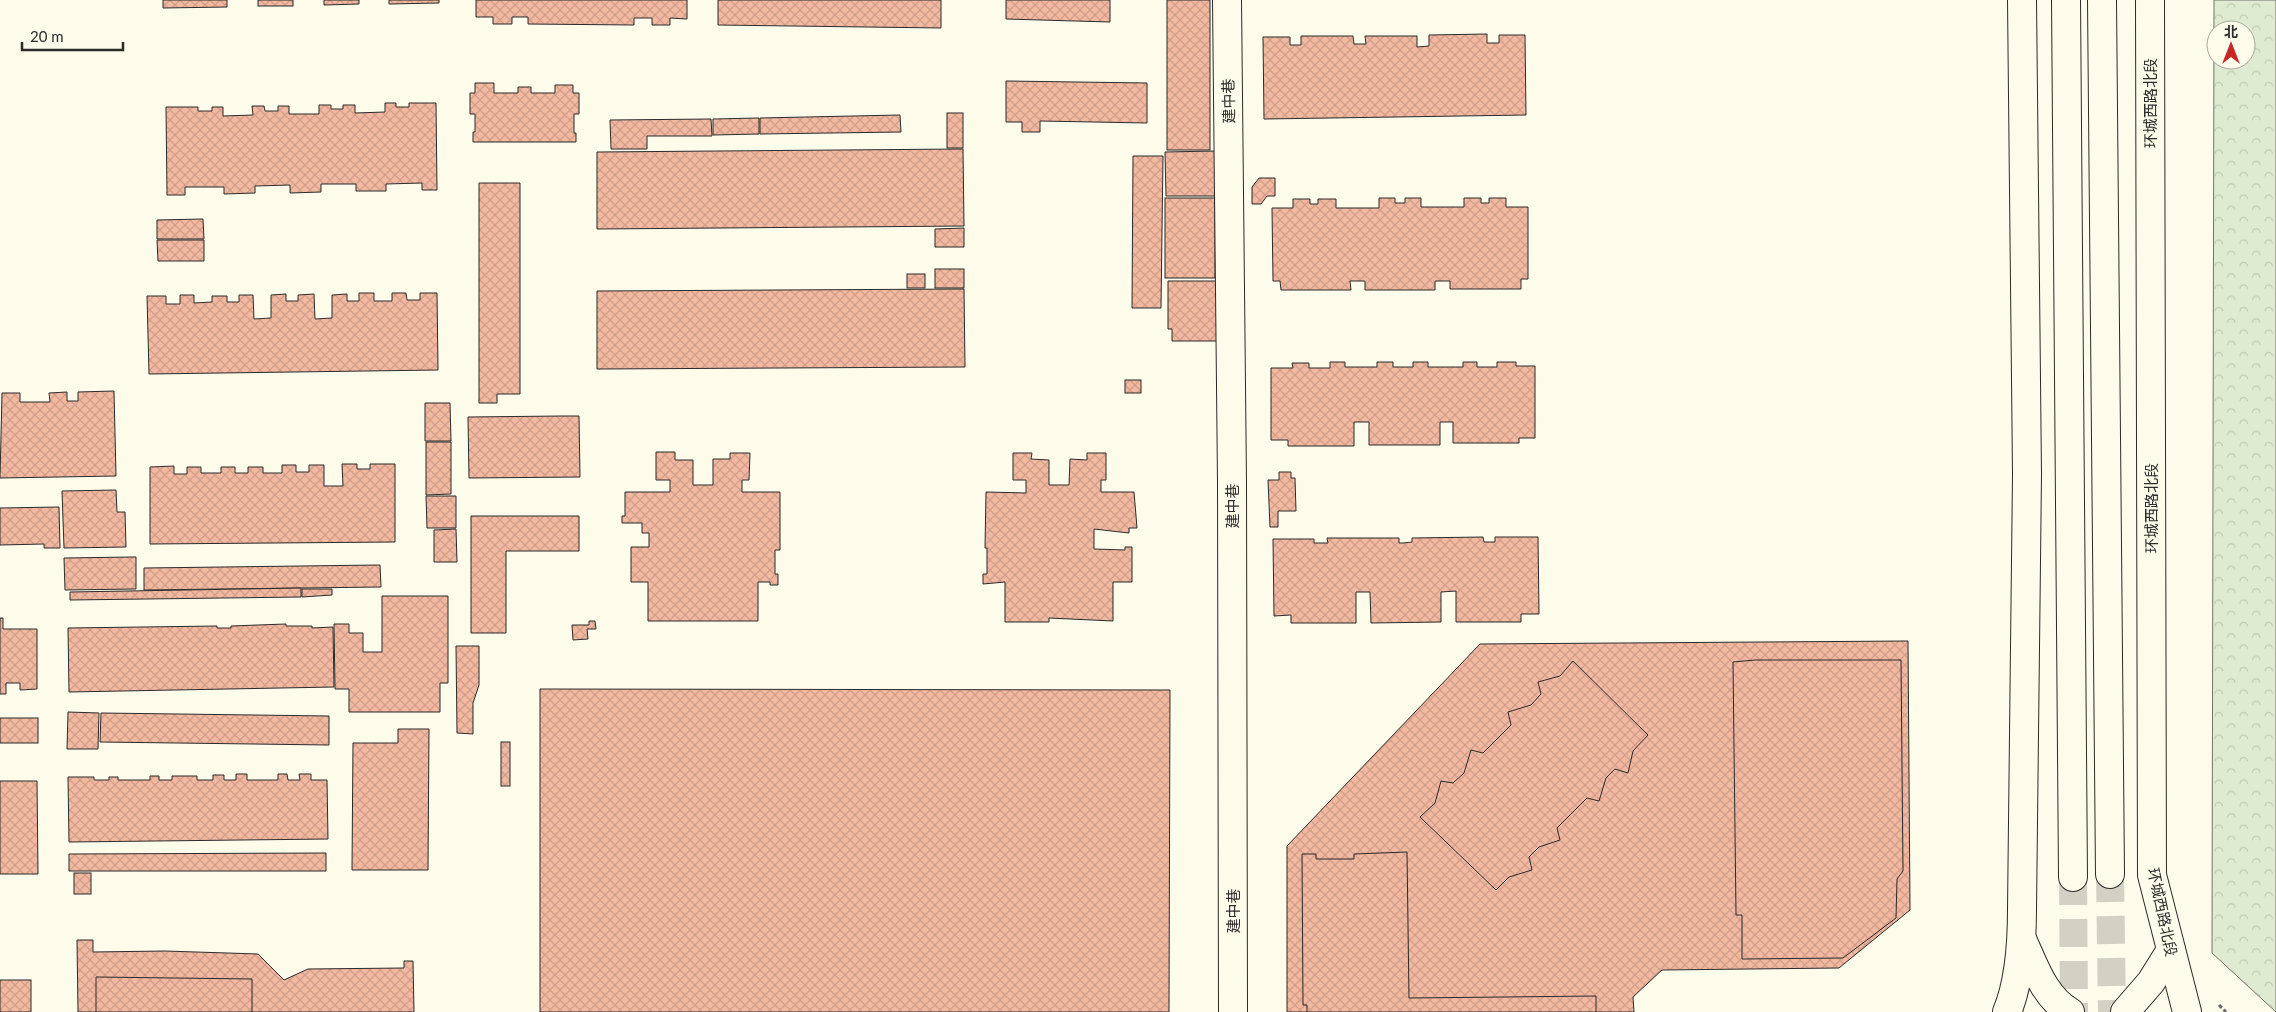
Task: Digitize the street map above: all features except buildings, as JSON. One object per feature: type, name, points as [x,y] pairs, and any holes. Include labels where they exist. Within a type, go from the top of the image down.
[{"type":"main road","name":"建中巷","points":[[1227,0],[1232,482],[1233,1012]]},
{"type":"main road","points":[[2007,1012],[2012,1001],[2022,938],[2027,474],[2022,0]]},
{"type":"main road","points":[[2066,0],[2073,877]]},
{"type":"main road","points":[[2102,0],[2110,874]]},
{"type":"main road","name":"环城西路北段","points":[[2150,0],[2152,875],[2187,1012]]},
{"type":"main road","points":[[2022,938],[2041,980],[2059,1006],[2070,1012]]},
{"type":"main road","points":[[2125,1012],[2151,982],[2171,950]]},
{"type":"green space","points":[[2214,0],[2276,0],[2276,1012],[2212,953],[2214,70],[2256,70],[2256,20],[2214,20]]},
{"type":"tunnel","points":[[2110,874],[2112,1012]]},
{"type":"tunnel","points":[[2073,877],[2074,1012]]}]
